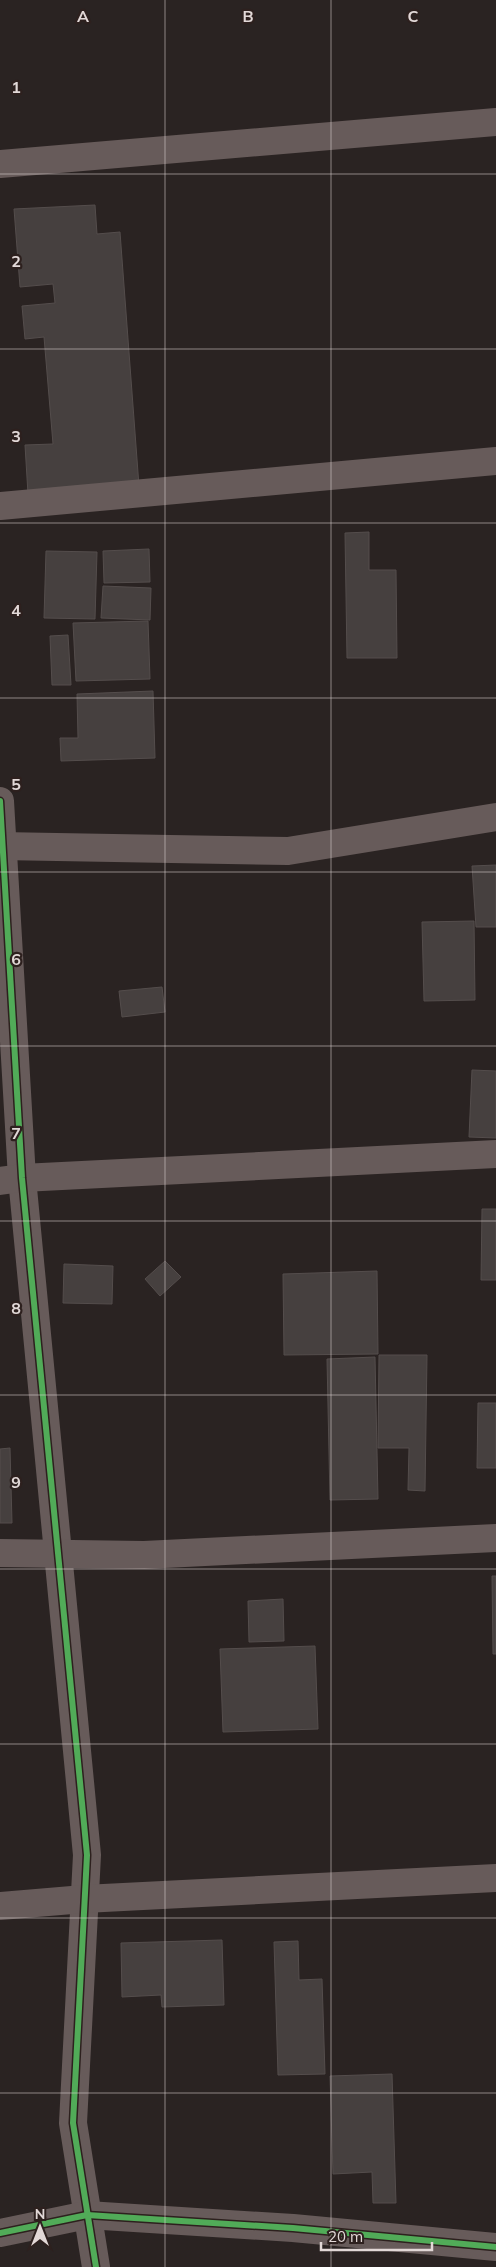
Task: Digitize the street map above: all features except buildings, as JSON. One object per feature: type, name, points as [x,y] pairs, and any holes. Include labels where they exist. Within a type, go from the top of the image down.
[{"type":"street","points":[[0,164],[496,122]]},
{"type":"street","points":[[0,506],[496,461]]},
{"type":"street","points":[[0,801],[11,1179],[58,1554],[87,1855],[73,2123],[96,2267]]},
{"type":"street","points":[[1,846],[288,851],[496,818]]},
{"type":"street","points":[[11,1179],[496,1154]]},
{"type":"street","points":[[0,1554],[144,1555],[496,1538]]},
{"type":"street","points":[[0,1906],[496,1878]]},
{"type":"street","points":[[0,2233],[87,2215],[293,2228],[496,2247]]},
{"type":"cycle path","points":[[0,801],[22,1178],[87,1855],[73,2123],[96,2267]]},
{"type":"cycle path","points":[[0,2233],[87,2215],[293,2228],[496,2247]]}]
